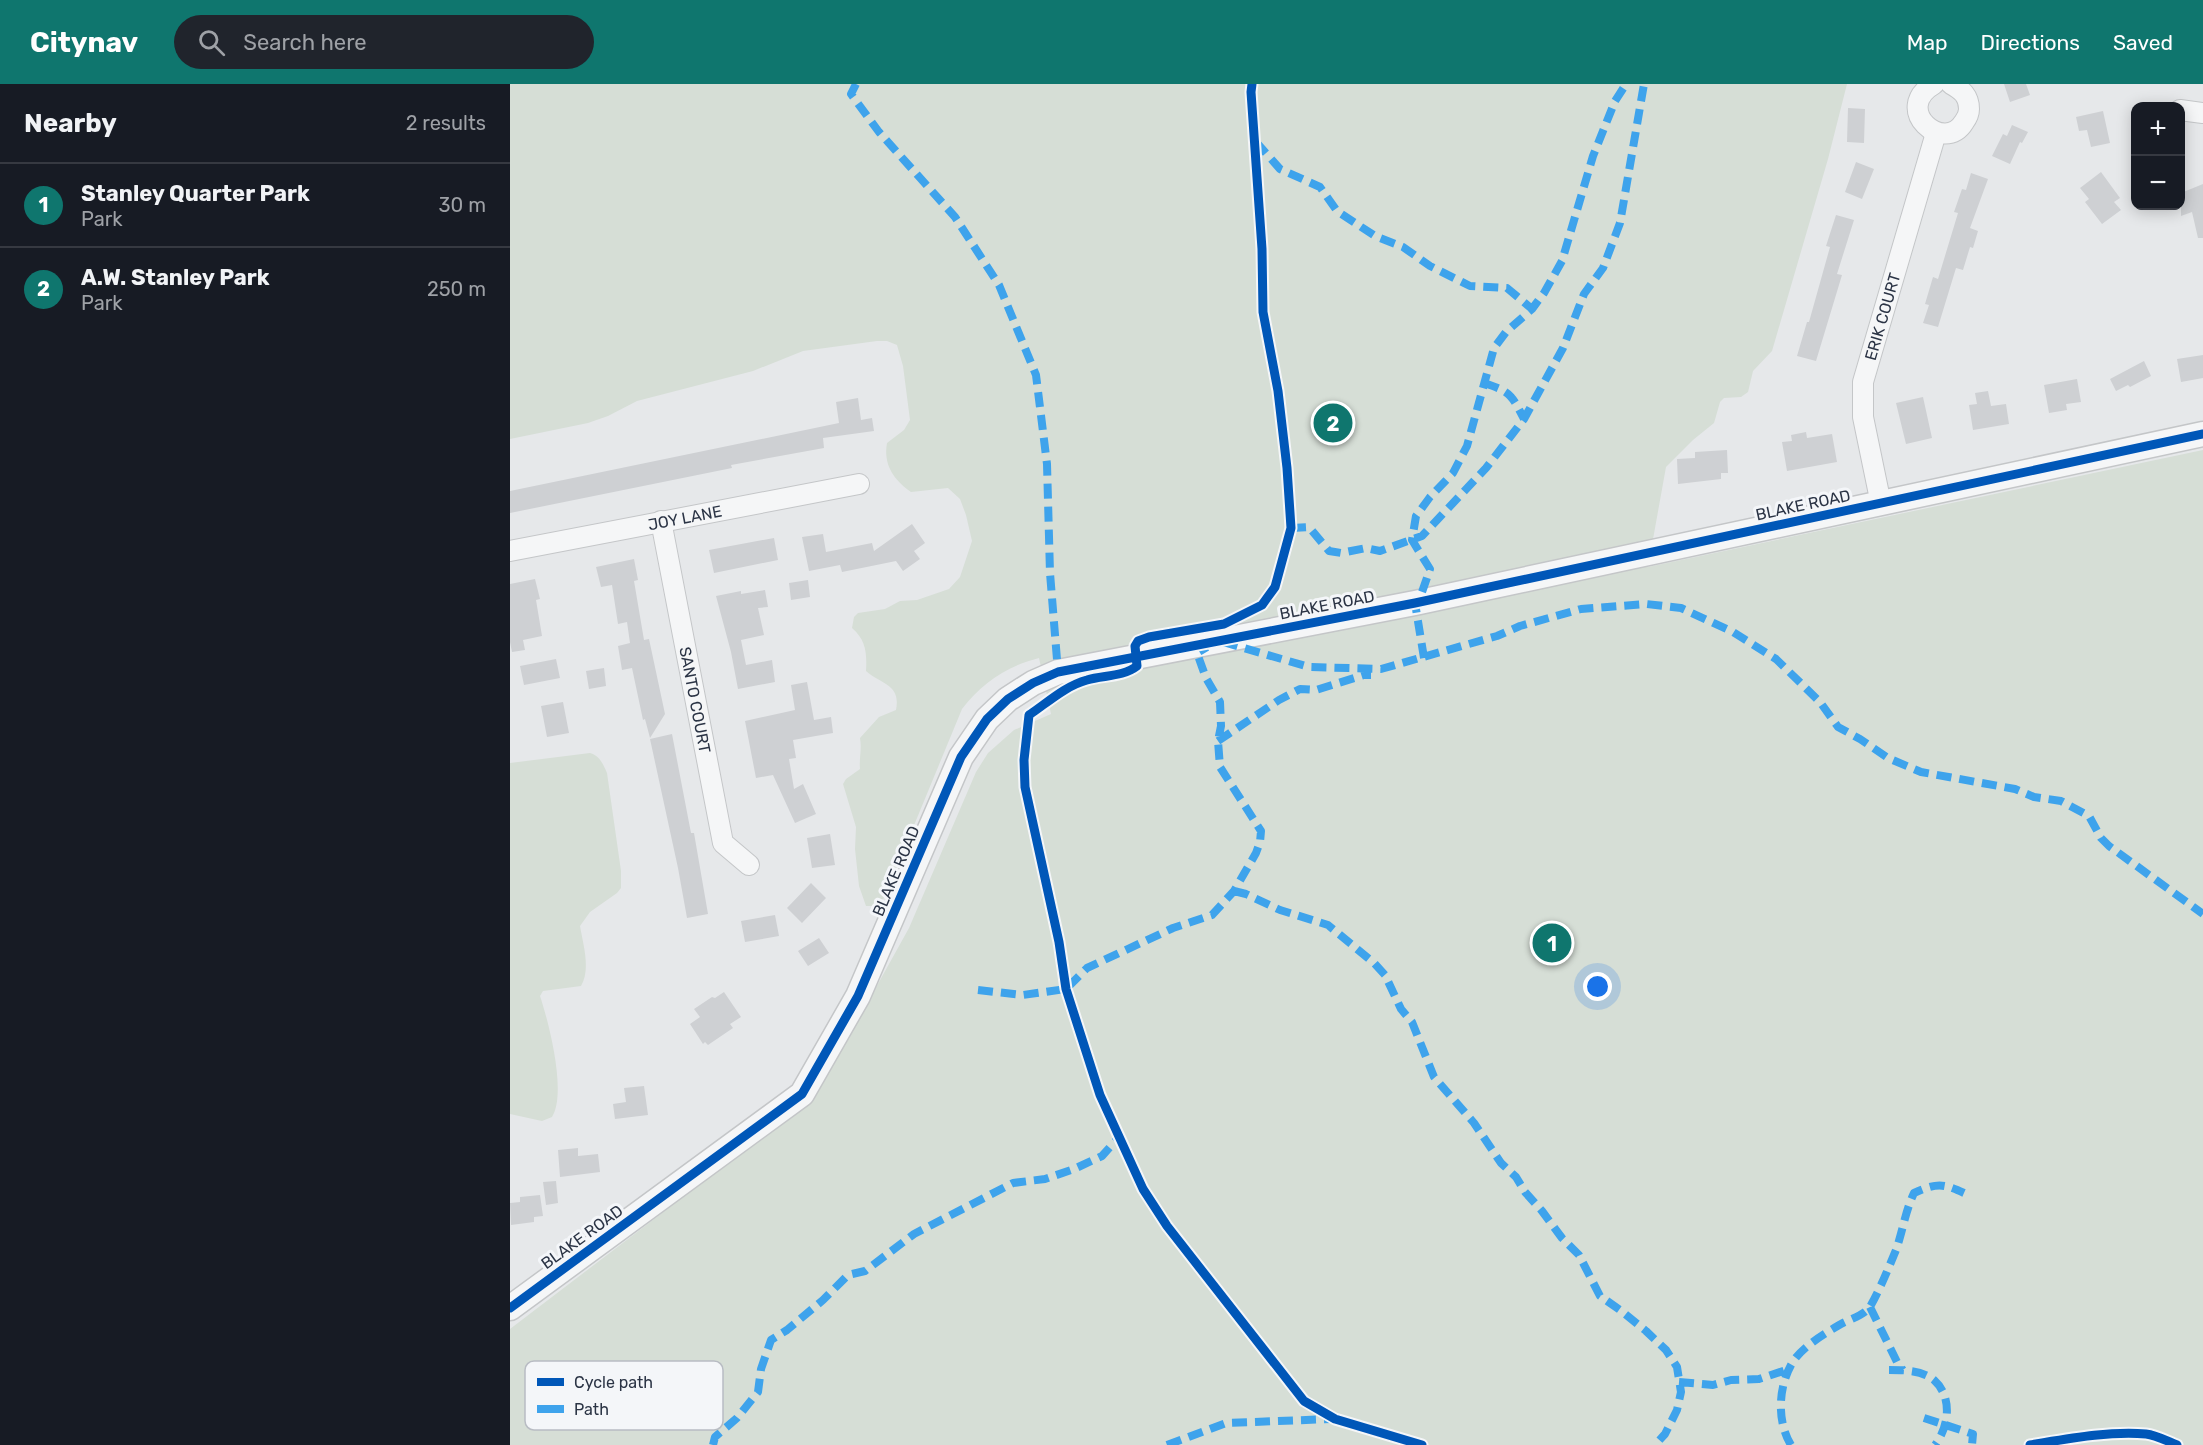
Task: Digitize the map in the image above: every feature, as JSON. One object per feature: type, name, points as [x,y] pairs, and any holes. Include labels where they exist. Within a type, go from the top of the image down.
[{"type":"street","points":[[1934,84],[1923,92],[1918,103],[1918,114],[1924,125],[1936,133],[1952,132],[1960,127],[1969,114],[1969,102],[1963,90],[1951,84]]},
{"type":"street","points":[[2185,111],[2203,113]]},
{"type":"street","name":"ERIK COURT","points":[[1881,504],[1863,417],[1863,382],[1936,133]]},
{"type":"street","name":"BLAKE ROAD","points":[[510,1308],[802,1094],[858,996],[961,757],[987,719],[1008,699],[1033,683],[1058,672],[1076,668],[1421,602],[2203,434]]},
{"type":"street","name":"JOY LANE","points":[[510,551],[859,484]]},
{"type":"street","name":"SANTO COURT","points":[[662,521],[723,843],[749,866]]},
{"type":"shaded area","points":[[510,84],[1847,84],[1828,159],[1772,351],[1753,371],[1748,392],[1741,397],[1724,398],[1720,402],[1714,423],[1666,467],[1648,567],[2203,450],[2203,1445],[510,1445],[510,1329],[763,1136],[814,1089],[849,1036],[909,928],[976,772],[988,753],[1014,730],[1051,714],[1039,658],[1006,671],[978,691],[962,709],[884,898],[877,906],[866,906],[859,886],[855,849],[856,827],[843,784],[860,769],[860,738],[879,717],[896,710],[897,701],[896,695],[889,686],[866,671],[865,647],[852,628],[854,617],[858,613],[885,609],[900,601],[917,600],[949,589],[960,577],[972,541],[960,499],[948,488],[911,492],[895,477],[888,465],[887,443],[904,430],[910,420],[903,366],[897,345],[887,341],[877,341],[803,351],[753,371],[637,401],[608,416],[588,423],[510,439]]},
{"type":"shaded area","points":[[590,753],[599,758],[607,773],[621,871],[621,888],[590,912],[580,926],[586,964],[581,986],[543,991],[540,996],[552,1040],[558,1092],[552,1117],[542,1121],[510,1114],[510,763]]},
{"type":"building","points":[[2004,84],[2026,84],[2030,95],[2010,102]]},
{"type":"building","points":[[1848,108],[1865,109],[1864,143],[1847,142]]},
{"type":"building","points":[[2103,111],[2110,143],[2091,147],[2087,130],[2079,131],[2076,117]]},
{"type":"building","points":[[2012,125],[2028,132],[2022,143],[2020,142],[2010,164],[1992,156],[2003,134],[2007,136]]},
{"type":"building","points":[[1856,162],[1874,169],[1862,199],[1845,192]]},
{"type":"building","points":[[2101,172],[2120,198],[2114,202],[2121,210],[2102,224],[2085,202],[2089,199],[2080,188]]},
{"type":"building","points":[[1971,173],[1988,179],[1970,228],[1978,231],[1963,270],[1956,268],[1938,327],[1923,323],[1929,305],[1925,304],[1933,277],[1938,279],[1958,213],[1954,212],[1962,189],[1966,190]]},
{"type":"building","points":[[2203,184],[2203,238],[2198,238],[2192,212],[2181,216],[2181,210],[2185,210],[2185,191]]},
{"type":"building","points":[[1836,215],[1854,220],[1837,274],[1842,275],[1816,361],[1797,356],[1830,247],[1826,246]]},
{"type":"building","points":[[2203,355],[2203,378],[2181,382],[2177,359]]},
{"type":"building","points":[[2144,361],[2151,376],[2130,387],[2128,385],[2116,391],[2110,379]]},
{"type":"building","points":[[2077,379],[2081,402],[2066,404],[2067,410],[2049,413],[2044,385]]},
{"type":"building","points":[[1988,391],[1991,406],[2006,404],[2009,424],[1973,430],[1969,405],[1977,404],[1975,393]]},
{"type":"building","points":[[1923,397],[1932,438],[1906,444],[1896,403]]},
{"type":"building","points":[[858,398],[861,420],[872,418],[874,431],[823,438],[824,448],[731,465],[732,468],[510,513],[510,491],[839,423],[836,402]]},
{"type":"building","points":[[1806,432],[1807,438],[1832,434],[1837,462],[1787,471],[1782,442],[1792,441],[1791,435]]},
{"type":"building","points":[[1727,450],[1728,473],[1721,473],[1721,479],[1678,484],[1677,459],[1695,458],[1695,452]]},
{"type":"building","points":[[912,524],[925,543],[914,551],[920,559],[903,571],[896,561],[842,572],[840,565],[809,571],[802,537],[823,534],[826,552],[872,543],[874,551]]},
{"type":"building","points":[[774,538],[778,560],[714,573],[709,550]]},
{"type":"building","points":[[634,559],[638,580],[634,581],[644,640],[649,639],[665,714],[650,738],[645,719],[643,720],[632,668],[622,670],[618,646],[630,643],[627,622],[618,624],[612,585],[601,587],[596,567]]},
{"type":"building","points":[[535,579],[540,599],[536,600],[542,636],[523,640],[525,650],[512,652],[510,584]]},
{"type":"building","points":[[808,580],[810,597],[791,600],[789,583]]},
{"type":"building","points":[[765,590],[768,607],[758,608],[764,635],[741,640],[746,665],[772,660],[775,682],[738,689],[716,596],[741,591],[741,594]]},
{"type":"building","points":[[556,659],[560,678],[524,685],[520,666]]},
{"type":"building","points":[[604,668],[606,686],[589,689],[586,671]]},
{"type":"building","points":[[807,682],[814,720],[831,717],[833,733],[793,740],[796,758],[789,759],[794,789],[803,784],[816,814],[795,823],[773,775],[756,778],[745,721],[795,710],[791,685]]},
{"type":"building","points":[[563,702],[569,733],[547,737],[541,706]]},
{"type":"building","points":[[672,734],[691,833],[694,833],[708,914],[687,918],[650,739]]},
{"type":"building","points":[[830,834],[835,865],[812,868],[807,838]]},
{"type":"building","points":[[811,883],[826,898],[802,923],[787,908]]},
{"type":"building","points":[[775,915],[779,936],[745,942],[741,921]]},
{"type":"building","points":[[819,938],[829,953],[808,966],[798,951]]},
{"type":"building","points":[[724,992],[741,1017],[730,1024],[733,1028],[708,1045],[705,1042],[703,1044],[690,1024],[700,1017],[694,1009]]},
{"type":"building","points":[[644,1086],[648,1115],[615,1119],[613,1104],[626,1102],[624,1088]]},
{"type":"building","points":[[578,1148],[578,1156],[598,1154],[600,1172],[560,1177],[558,1150]]},
{"type":"building","points":[[556,1181],[558,1203],[546,1205],[543,1182]]},
{"type":"building","points":[[540,1195],[543,1216],[534,1217],[534,1222],[511,1225],[510,1203],[520,1202],[520,1197]]},
{"type":"marked path","points":[[856,84],[851,94],[879,132],[955,217],[999,285],[1036,375],[1047,464],[1050,573],[1058,672]]},
{"type":"marked path","points":[[1424,658],[1415,603],[1421,595],[1430,569],[1412,540],[1416,516],[1453,473],[1467,446],[1494,348],[1506,332],[1532,309],[1562,261],[1593,156],[1615,101],[1626,84]]},
{"type":"marked path","points":[[1291,528],[1309,527],[1329,551],[1341,553],[1366,548],[1380,551],[1422,536],[1486,468],[1524,419],[1563,348],[1584,294],[1603,268],[1620,223],[1644,84]]},
{"type":"marked path","points":[[1256,142],[1280,169],[1320,187],[1337,211],[1375,236],[1403,247],[1430,266],[1470,286],[1507,288],[1532,309]]},
{"type":"marked path","points":[[1484,383],[1509,395],[1524,419]]},
{"type":"marked path","points":[[1223,642],[1309,667],[1381,669],[1581,609],[1646,604],[1681,608],[1733,632],[1776,659],[1820,702],[1838,727],[1888,758],[1921,772],[2015,789],[2034,797],[2061,801],[2089,816],[2101,838],[2109,846],[2203,914]]},
{"type":"marked path","points":[[978,990],[1023,995],[1066,989],[1087,968],[1173,928],[1212,915],[1234,891],[1256,853],[1261,831],[1220,767],[1218,741],[1221,726],[1220,702],[1206,678],[1197,653],[1207,647]]},
{"type":"marked path","points":[[1218,741],[1279,700],[1300,689],[1316,690],[1364,675],[1371,675]]},
{"type":"marked path","points":[[1234,891],[1246,894],[1280,910],[1328,925],[1385,975],[1401,1009],[1412,1022],[1434,1077],[1474,1123],[1501,1163],[1516,1177],[1525,1192],[1562,1238],[1579,1255],[1600,1296],[1646,1331],[1666,1350],[1677,1367],[1681,1392],[1677,1410],[1665,1434],[1655,1445]]},
{"type":"marked path","points":[[713,1445],[715,1437],[737,1418],[758,1392],[761,1369],[771,1340],[787,1330],[823,1300],[848,1275],[865,1271],[914,1234],[1013,1183],[1045,1179],[1102,1156],[1119,1137]]},
{"type":"marked path","points":[[1791,1445],[1783,1426],[1781,1405],[1787,1374],[1795,1359],[1820,1337],[1869,1308],[1896,1250],[1914,1193],[1928,1187],[1939,1186],[1950,1187],[1964,1193]]},
{"type":"marked path","points":[[1870,1307],[1903,1370]]},
{"type":"marked path","points":[[1679,1382],[1713,1385],[1731,1380],[1759,1379],[1789,1369]]},
{"type":"marked path","points":[[1889,1370],[1924,1374],[1940,1387],[1947,1412],[1943,1430],[1935,1445]]},
{"type":"marked path","points":[[1924,1418],[1973,1434],[1972,1445]]},
{"type":"marked path","points":[[1167,1445],[1226,1423],[1331,1419]]},
{"type":"cycle path","points":[[1252,84],[1262,249],[1263,312],[1278,391],[1291,528],[1275,587],[1262,605],[1224,624],[1138,641],[1135,646],[1137,666],[1119,674],[1093,678],[1079,683],[1029,715],[1024,760],[1025,787],[1059,942],[1066,989],[1100,1095],[1143,1189],[1167,1226],[1304,1401],[1335,1419],[1422,1445]]},
{"type":"cycle path","points":[[510,1308],[802,1094],[858,996],[961,757],[987,719],[1008,699],[1033,683],[1058,672],[1415,603],[2203,434]]},
{"type":"cycle path","points":[[2030,1445],[2087,1436],[2131,1433],[2154,1436],[2177,1445]]},
{"type":"place","name":"A.W. Stanley Park","points":[[1333,423]]},
{"type":"place","name":"Stanley Quarter Park","points":[[1552,943]]}]
